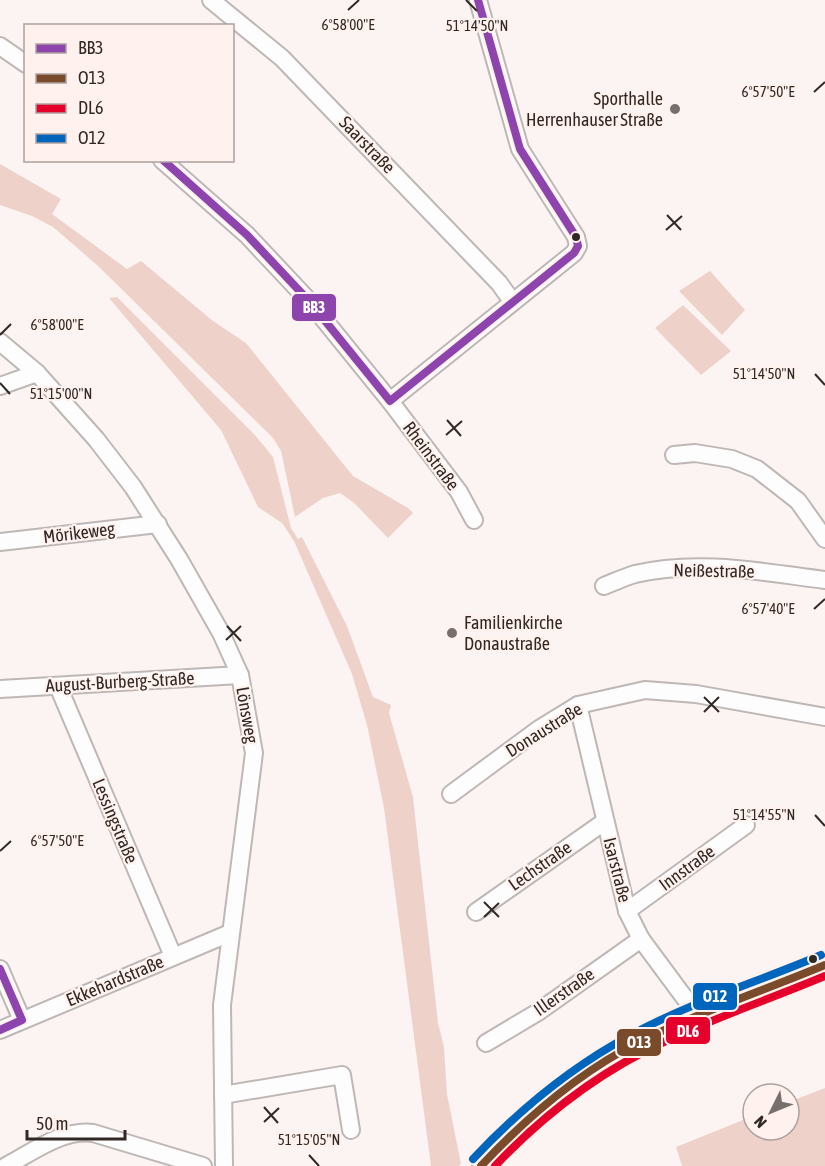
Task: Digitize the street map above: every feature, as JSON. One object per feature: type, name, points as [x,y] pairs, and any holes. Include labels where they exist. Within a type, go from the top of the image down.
[{"type":"street","name":"Saarstraße","points":[[211,0],[282,57],[491,274],[512,301]]},
{"type":"street","points":[[390,401],[574,253],[578,246],[576,237],[520,149],[478,0]]},
{"type":"street","points":[[0,46],[24,63]]},
{"type":"street","name":"Rheinstraße","points":[[164,162],[247,235],[309,302],[390,401],[459,492],[474,520]]},
{"type":"street","name":"Lönsweg","points":[[0,342],[37,373],[96,439],[133,487],[158,524],[221,633],[240,675],[254,753],[222,1005],[224,1166]]},
{"type":"street","points":[[0,386],[37,373]]},
{"type":"street","points":[[674,455],[704,454],[732,459],[757,469],[798,501],[825,539]]},
{"type":"street","name":"Mörikeweg","points":[[0,542],[158,524]]},
{"type":"street","name":"Neißestraße","points":[[604,586],[633,575],[658,570],[713,567],[825,580]]},
{"type":"street","name":"August-Burberg-Straße","points":[[0,688],[240,675]]},
{"type":"street","name":"Lessingstraße","points":[[58,686],[173,956]]},
{"type":"street","name":"Donaustraße","points":[[451,794],[540,729],[578,705],[645,690],[696,694],[825,717]]},
{"type":"street","name":"Isarstraße","points":[[578,705],[627,911],[641,939],[698,1016]]},
{"type":"street","name":"Lechstraße","points":[[476,912],[604,822]]},
{"type":"street","name":"Innstraße","points":[[627,911],[746,825]]},
{"type":"street","name":"Ekkehardstraße","points":[[0,1030],[230,933]]},
{"type":"street","name":"Illerstraße","points":[[486,1043],[538,1012],[641,939]]},
{"type":"street","points":[[482,1166],[525,1120],[575,1080],[612,1057],[698,1016],[825,965]]},
{"type":"street","points":[[0,969],[22,1020]]},
{"type":"street","points":[[223,1095],[342,1075],[351,1130]]},
{"type":"street","points":[[6,1166],[59,1138],[80,1132],[93,1133],[203,1166]]},
{"type":"shaded area","points":[[0,164],[61,199],[52,214],[127,269],[141,261],[213,321],[246,343],[353,476],[413,513],[388,538],[354,503],[340,493],[323,498],[295,517],[281,451],[273,438],[97,265],[53,227],[32,216],[0,205]]},
{"type":"shaded area","points":[[710,271],[745,310],[722,335],[679,291]]},
{"type":"shaded area","points":[[117,297],[255,435],[273,457],[291,528],[298,539],[302,537],[347,626],[373,697],[391,705],[389,713],[413,797],[438,1023],[444,1047],[447,1094],[461,1164],[459,1166],[431,1166],[384,808],[367,725],[352,674],[294,541],[282,523],[258,507],[221,430],[109,298]]},
{"type":"shaded area","points":[[683,305],[731,351],[701,375],[655,328]]},
{"type":"shaded area","points":[[825,1088],[825,1166],[682,1166],[676,1147],[741,1121],[741,1142],[801,1142],[801,1097]]},
{"type":"transit line","name":"BB3","points":[[165,162],[247,235],[309,301],[390,401],[574,253],[578,246],[576,237],[520,149],[478,0]]},
{"type":"transit line","name":"O12","points":[[473,1159],[547,1090],[609,1047],[677,1012],[821,955]]},
{"type":"transit line","name":"O13","points":[[481,1166],[554,1097],[617,1054],[685,1021],[825,965]]},
{"type":"transit line","name":"BB3","points":[[0,969],[22,1020],[0,1030]]},
{"type":"transit line","name":"DL6","points":[[495,1166],[554,1111],[620,1065],[687,1031],[825,976]]},
{"type":"place","name":"Sporthalle Herrenhauser Straße","points":[[675,109]]},
{"type":"place","name":"Familienkirche Donaustraße","points":[[452,633]]}]
